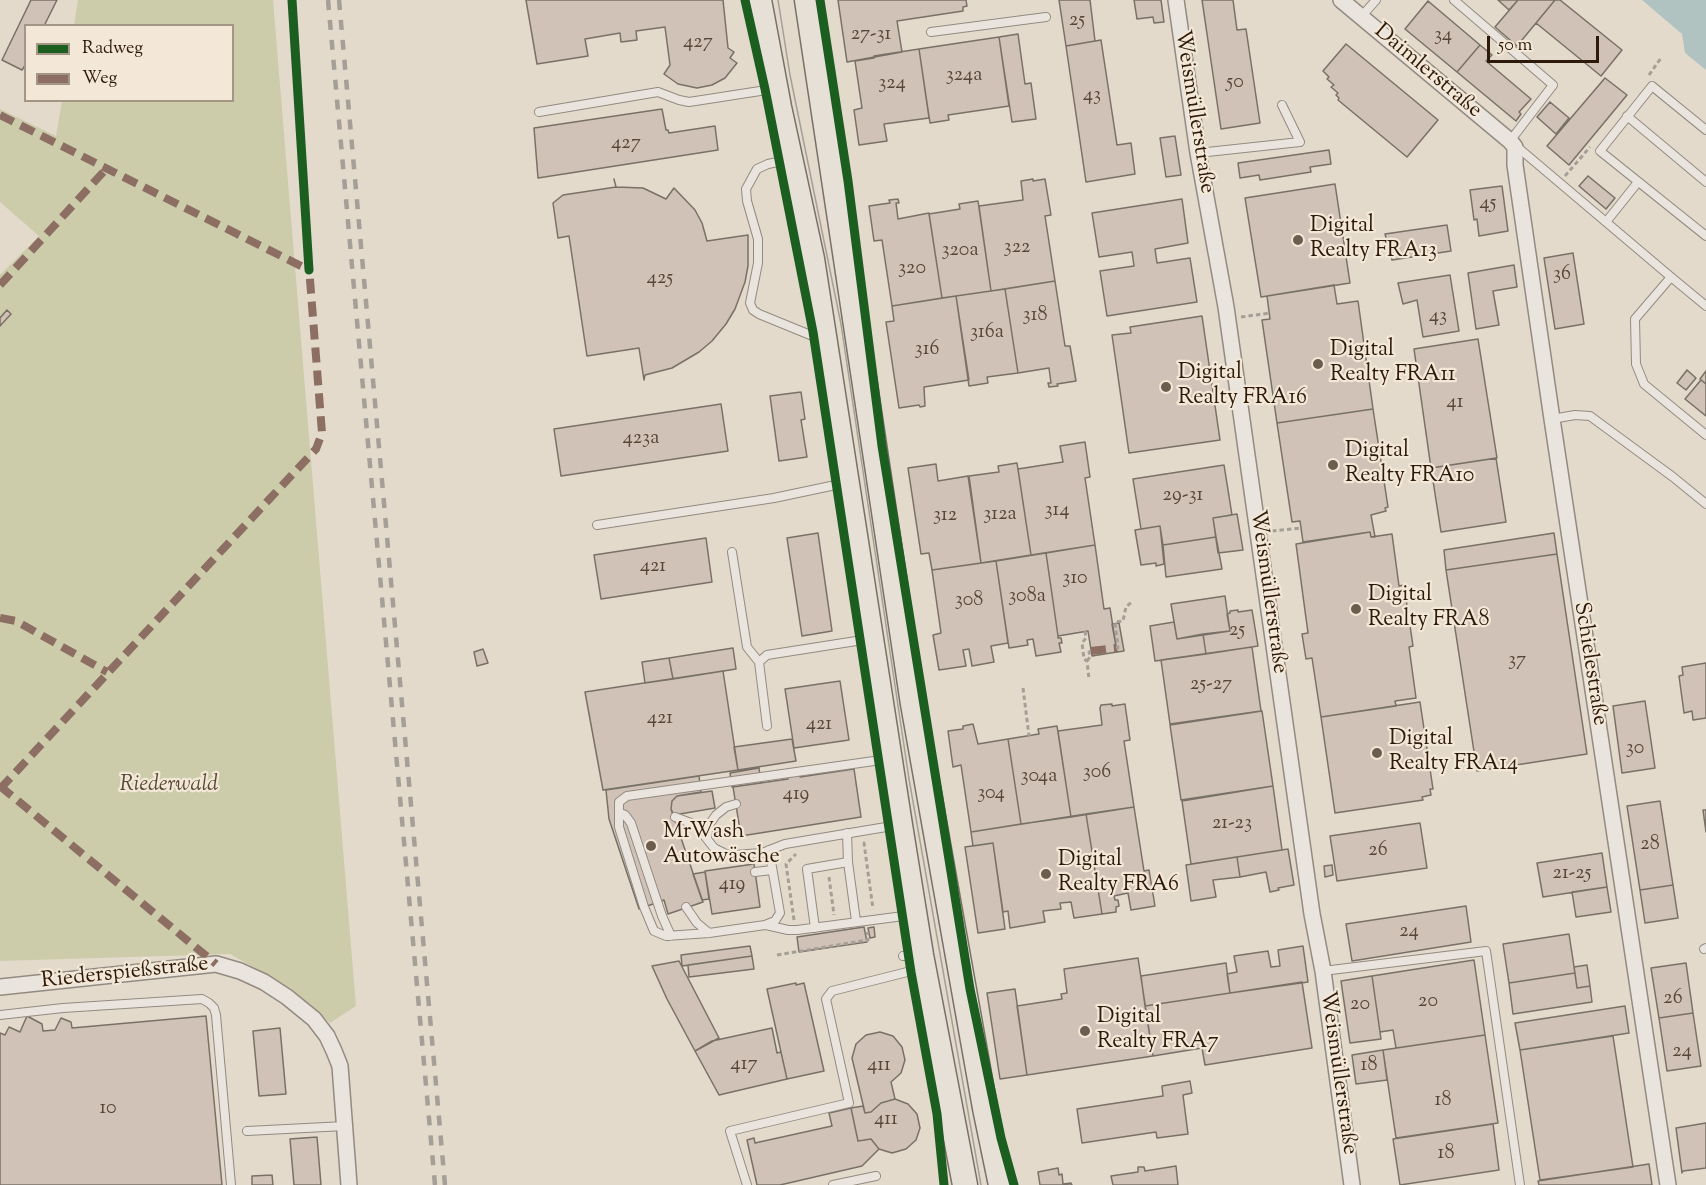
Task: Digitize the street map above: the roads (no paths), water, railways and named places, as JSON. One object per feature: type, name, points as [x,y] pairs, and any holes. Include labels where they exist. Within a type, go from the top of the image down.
[{"type":"main road","points":[[797,0],[812,36]]},
{"type":"main road","points":[[807,0],[913,704],[985,1108],[1001,1185]]},
{"type":"main road","points":[[760,2],[775,89],[812,259],[915,914],[916,960],[965,1185]]},
{"type":"street","name":"Weismüllerstraße","points":[[1176,0],[1198,153],[1227,318],[1312,914],[1323,971],[1352,1185]]},
{"type":"street","name":"Daimlerstraße","points":[[1341,0],[1512,142]]},
{"type":"street","name":"Schielestraße","points":[[1512,142],[1668,1185]]},
{"type":"street","name":"Riederspießstraße","points":[[0,987],[216,964],[240,971],[264,982],[314,1019],[327,1036],[340,1066],[349,1185]]},
{"type":"lane","points":[[1361,17],[1376,0]]},
{"type":"lane","points":[[1454,0],[1553,85],[1512,142],[1706,306]]},
{"type":"lane","points":[[931,32],[1046,17]]},
{"type":"lane","points":[[1706,130],[1652,86],[1600,151],[1706,236]]},
{"type":"lane","points":[[539,112],[658,92],[689,102],[775,89]]},
{"type":"lane","points":[[1198,153],[1300,142],[1282,105]]},
{"type":"lane","points":[[1627,116],[1706,182]]},
{"type":"lane","points":[[791,160],[768,164],[757,169],[746,189],[747,201],[758,239],[758,263],[750,303],[753,310],[759,314],[824,341]]},
{"type":"lane","points":[[1606,222],[1638,182]]},
{"type":"lane","points":[[1671,278],[1635,319],[1636,364],[1644,384],[1706,435]]},
{"type":"lane","points":[[1552,419],[1575,415],[1590,416],[1706,504]]},
{"type":"lane","points":[[597,525],[774,498],[846,482]]},
{"type":"lane","points":[[732,552],[747,646],[759,662],[767,726]]},
{"type":"lane","points":[[759,662],[766,655],[870,638]]},
{"type":"lane","points":[[769,850],[780,913],[775,921],[765,925],[708,933],[671,936],[654,931],[619,828],[619,802],[627,796],[889,759]]},
{"type":"lane","points":[[707,837],[709,825],[716,815],[726,807],[736,804]]},
{"type":"lane","points":[[620,813],[625,815],[631,823],[662,916],[671,936]]},
{"type":"lane","points":[[675,817],[696,825],[714,848],[726,854],[769,850],[785,844],[900,825]]},
{"type":"lane","points":[[847,833],[848,862],[856,921]]},
{"type":"lane","points":[[815,928],[807,868],[848,862]]},
{"type":"lane","points":[[755,872],[772,870]]},
{"type":"lane","points":[[686,907],[708,933]]},
{"type":"lane","points":[[765,925],[788,930],[915,914]]},
{"type":"lane","points":[[1323,971],[1486,951],[1520,1185]]},
{"type":"lane","points":[[747,1185],[730,1131],[849,1103],[826,999],[832,991],[916,960]]},
{"type":"lane","points":[[0,1015],[63,1008],[202,999],[209,1003],[216,1015],[231,1185]]},
{"type":"lane","points":[[247,1131],[345,1126]]},
{"type":"lane","points":[[833,1185],[876,1176]]},
{"type":"tram line","points":[[778,0],[790,75],[841,324],[909,779],[981,1185]]},
{"type":"railway","points":[[328,0],[435,1185]]},
{"type":"railway","points":[[339,0],[445,1185]]},
{"type":"place","name":"Digital Realty FRA13","points":[[1298,240]]},
{"type":"place","name":"Digital Realty FRA11","points":[[1318,364]]},
{"type":"place","name":"Digital Realty FRA16","points":[[1166,387]]},
{"type":"place","name":"Digital Realty FRA10","points":[[1333,465]]},
{"type":"place","name":"Digital Realty FRA8","points":[[1356,609]]},
{"type":"place","name":"Digital Realty FRA14","points":[[1377,753]]},
{"type":"place","name":"MrWash Autowäsche","points":[[651,846]]},
{"type":"place","name":"Digital Realty FRA6","points":[[1046,874]]},
{"type":"place","name":"Digital Realty FRA7","points":[[1085,1031]]},
{"type":"park label","name":"Riederwald","points":[[169,786]]}]
